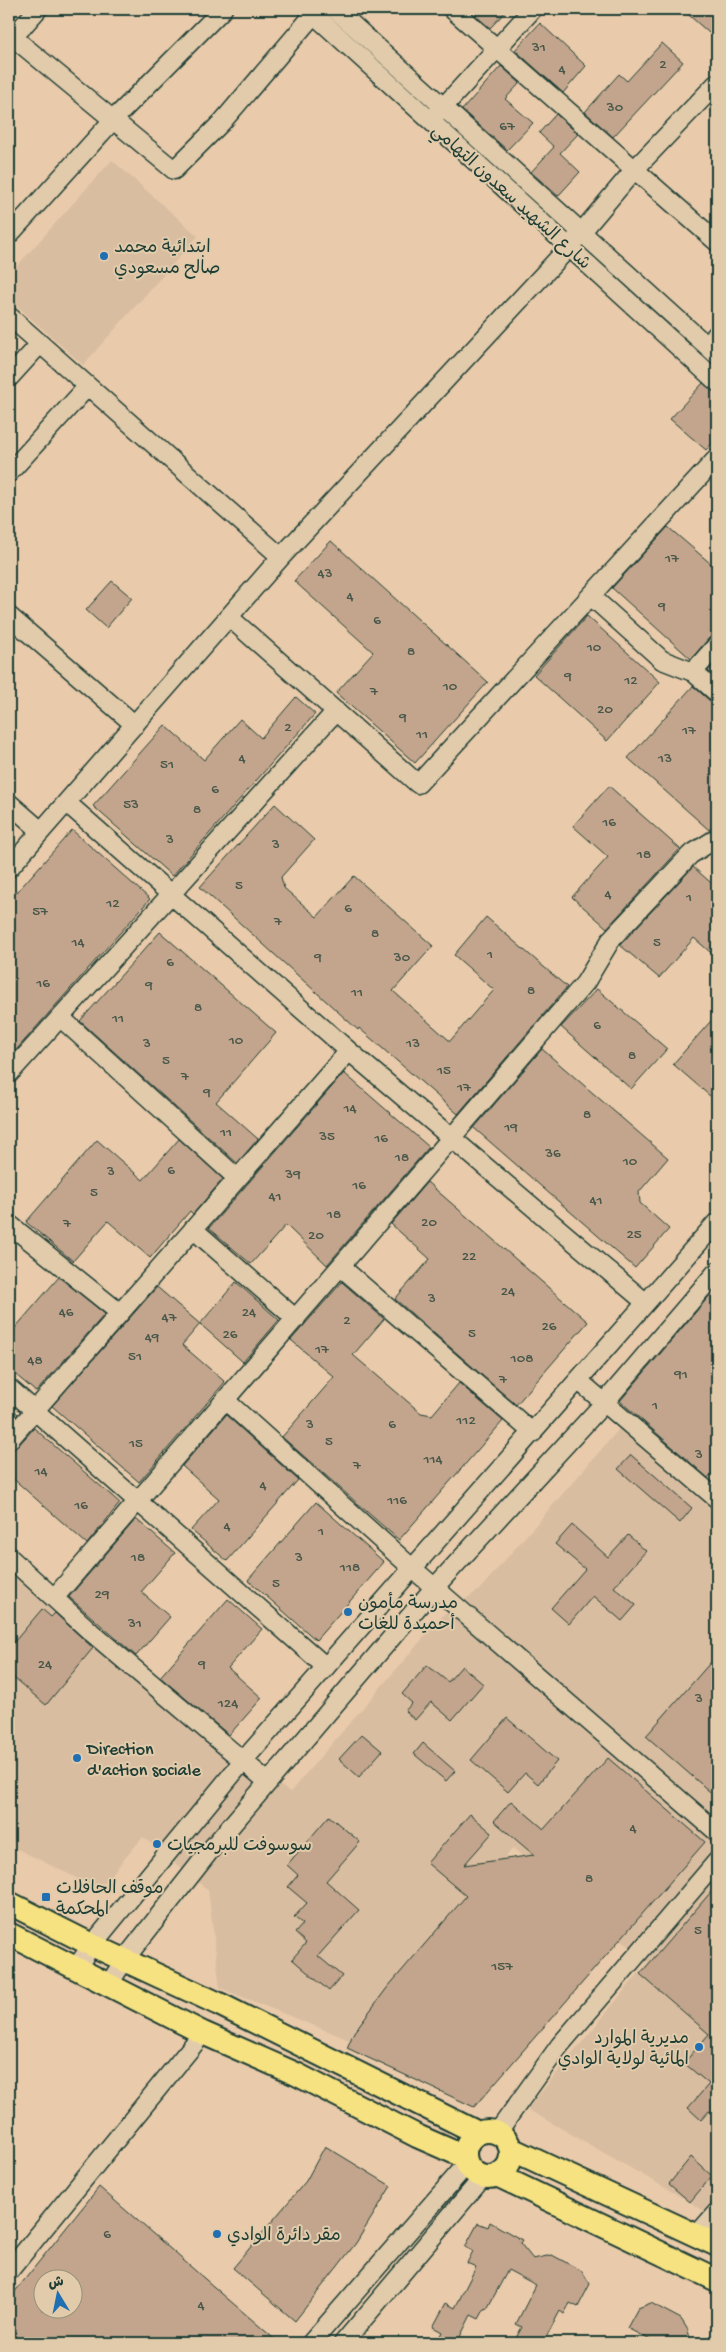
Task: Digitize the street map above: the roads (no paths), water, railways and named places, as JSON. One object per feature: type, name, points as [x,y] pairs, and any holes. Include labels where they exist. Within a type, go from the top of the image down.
[{"type":"main road","points":[[9,1902],[92,1945],[125,1959],[717,2245]]},
{"type":"main road","points":[[9,1934],[204,2033],[296,2074],[478,2168],[717,2280]]},
{"type":"main road","points":[[478,2168],[468,2143],[495,2138]]},
{"type":"main road","points":[[478,2168],[507,2167],[510,2162],[495,2138]]},
{"type":"street","points":[[38,9],[10,38],[174,170],[222,122],[311,11]]},
{"type":"street","points":[[9,234],[113,120],[223,9]]},
{"type":"street","name":"شارع الشهيد سعدون التهامي","points":[[335,9],[581,234],[714,345]]},
{"type":"street","points":[[452,9],[717,242]]},
{"type":"street","points":[[430,121],[533,9]]},
{"type":"street","name":"شارع الشهيد سعدون التهامي","points":[[311,11],[717,382]]},
{"type":"street","points":[[9,868],[281,557],[570,247],[634,170],[717,83]]},
{"type":"street","points":[[9,316],[281,557]]},
{"type":"street","points":[[9,378],[40,344]]},
{"type":"street","points":[[9,473],[88,386]]},
{"type":"street","points":[[229,616],[418,784],[592,597],[717,458]]},
{"type":"street","points":[[592,597],[662,660],[693,672],[717,693]]},
{"type":"street","points":[[9,616],[135,724]]},
{"type":"street","points":[[693,672],[717,645]]},
{"type":"street","points":[[9,1073],[61,1018],[336,711]]},
{"type":"street","points":[[9,803],[41,831]]},
{"type":"street","points":[[66,803],[349,1051],[645,1302]]},
{"type":"street","points":[[54,1598],[586,983],[612,938],[690,855],[714,846]]},
{"type":"street","points":[[61,1018],[237,1178]]},
{"type":"street","points":[[9,1440],[349,1051]]},
{"type":"street","points":[[76,1968],[92,1945],[243,1761],[717,1222]]},
{"type":"street","points":[[9,1224],[120,1313]]},
{"type":"street","points":[[193,1229],[296,1318]]},
{"type":"street","points":[[341,1267],[533,1432]]},
{"type":"street","points":[[109,1984],[125,1959],[212,1848],[268,1782],[434,1588],[605,1402],[717,1271]]},
{"type":"street","points":[[579,1381],[716,1494]]},
{"type":"street","points":[[9,1388],[326,1667]]},
{"type":"street","points":[[225,1400],[434,1588],[717,1832]]},
{"type":"street","points":[[9,1557],[91,1632],[268,1782]]},
{"type":"street","points":[[495,2138],[560,2045],[717,1861]]},
{"type":"street","points":[[9,2271],[204,2033]]},
{"type":"street","points":[[311,2343],[478,2168]]},
{"type":"street","points":[[343,2343],[478,2168]]},
{"type":"street","points":[[697,2236],[717,2212]]},
{"type":"place","name":"ابتدائية محمد صالح مسعودي","points":[[104,256]]},
{"type":"place","name":"مدرسة مأمون أحميدة للغات","points":[[348,1612]]},
{"type":"place","name":"Direction d'action sociale","points":[[77,1758]]},
{"type":"place","name":"سوسوفت للبرمجيات","points":[[157,1844]]},
{"type":"place","name":"موقف الحافلات المحكمة","points":[[46,1897]]},
{"type":"place","name":"مديرية الموارد المائية لولاية الوادي","points":[[699,2047]]},
{"type":"place","name":"مقر دائرة الوادي","points":[[217,2234]]}]
